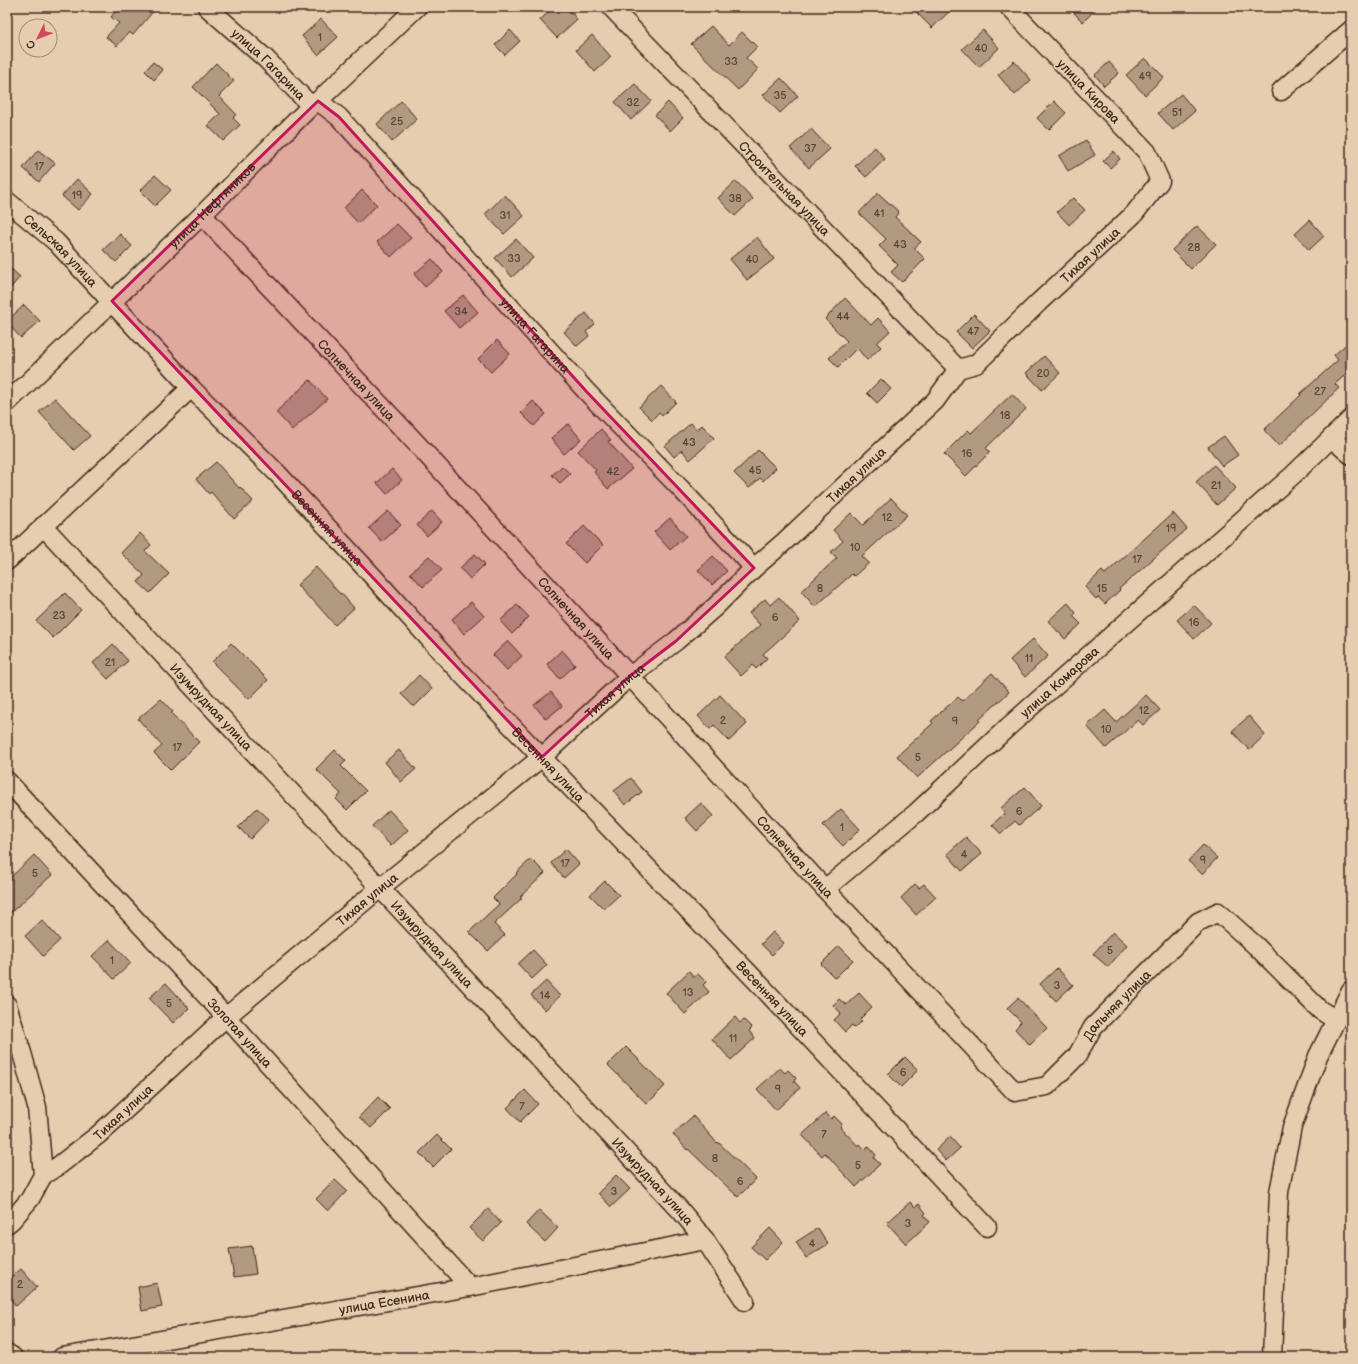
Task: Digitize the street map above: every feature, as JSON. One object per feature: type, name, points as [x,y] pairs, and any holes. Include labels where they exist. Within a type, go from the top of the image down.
[{"type":"street","name":"улица Гагарина","points":[[207,7],[314,103],[339,117],[586,391],[681,489],[754,568]]},
{"type":"street","name":"улица Нефтяников","points":[[7,402],[202,215],[314,103],[417,7]]},
{"type":"street","name":"Строительная улица","points":[[611,7],[958,369]]},
{"type":"street","name":"улица Кирова","points":[[1009,7],[1147,152],[1160,181]]},
{"type":"street","points":[[1281,91],[1351,30]]},
{"type":"street","name":"Тихая улица","points":[[43,1175],[66,1160],[98,1135],[226,1017],[380,888],[542,757],[630,676],[676,641],[716,606],[754,568],[784,542],[935,401],[958,369],[976,364],[1039,302],[1134,214],[1160,181]]},
{"type":"street","name":"Сельская улица","points":[[7,201],[56,242],[112,301]]},
{"type":"street","name":"Солнечная улица","points":[[202,215],[428,456],[825,889],[1015,1092]]},
{"type":"street","name":"Весенняя улица","points":[[112,301],[191,388],[278,474],[454,666],[764,989],[987,1227]]},
{"type":"street","points":[[7,561],[191,388]]},
{"type":"street","name":"улица Комарова","points":[[825,889],[916,813],[1008,727],[1293,475],[1351,419]]},
{"type":"street","points":[[1331,438],[1351,455]]},
{"type":"street","name":"Изумрудная улица","points":[[43,526],[681,1211],[705,1240],[745,1301]]},
{"type":"street","name":"Золотая улица","points":[[7,781],[226,1017],[470,1287]]},
{"type":"street","name":"Дальняя улица","points":[[1015,1092],[1047,1086],[1077,1056],[1093,1027],[1198,922],[1218,912],[1256,946],[1320,1010],[1336,1020]]},
{"type":"street","points":[[1272,1357],[1279,1192],[1292,1127],[1318,1056],[1351,990]]},
{"type":"street","points":[[7,1005],[37,1107],[43,1175],[30,1199],[7,1224]]},
{"type":"street","name":"улица Есенина","points":[[62,1357],[470,1287],[705,1240]]},
{"type":"street","points":[[7,1353],[13,1357]]},
{"type":"highlighted area","points":[[318,101],[339,117],[586,391],[754,568],[676,641],[630,676],[542,757],[112,301]]},
{"type":"building","points":[[119,7],[157,7],[133,35],[129,32],[117,46],[106,37],[119,23],[111,17]]},
{"type":"building","points":[[554,7],[566,7],[577,19],[557,38],[540,20]]},
{"type":"building","points":[[911,7],[954,7],[932,28]]},
{"type":"building","points":[[1068,7],[1098,7],[1083,22]]},
{"type":"building","points":[[321,19],[338,37],[318,55],[302,36]]},
{"type":"building","points":[[711,26],[729,45],[742,32],[757,47],[746,58],[758,69],[738,90],[691,44]]},
{"type":"building","points":[[510,30],[520,41],[505,55],[495,45]]},
{"type":"building","points":[[983,30],[999,48],[979,67],[962,49]]},
{"type":"building","points":[[592,35],[611,57],[595,72],[576,50]]},
{"type":"building","points":[[1145,58],[1164,77],[1145,95],[1126,75]]},
{"type":"building","points":[[1014,61],[1031,80],[1015,95],[998,75]]},
{"type":"building","points":[[153,62],[163,70],[154,80],[145,71]]},
{"type":"building","points":[[1109,62],[1119,73],[1104,86],[1095,75]]},
{"type":"building","points":[[216,63],[234,81],[219,96],[236,114],[233,118],[240,125],[223,141],[208,126],[220,114],[193,87]]},
{"type":"building","points":[[781,78],[798,96],[780,113],[763,95]]},
{"type":"building","points":[[635,84],[651,101],[631,120],[615,102]]},
{"type":"building","points":[[1181,94],[1195,111],[1173,130],[1158,113]]},
{"type":"building","points":[[401,101],[417,119],[392,142],[377,124]]},
{"type":"building","points":[[1054,101],[1066,113],[1049,130],[1037,118]]},
{"type":"building","points":[[668,102],[683,118],[670,131],[655,115]]},
{"type":"building","points":[[811,129],[830,149],[809,168],[790,148]]},
{"type":"building","points":[[1086,140],[1095,155],[1068,171],[1059,156]]},
{"type":"building","points":[[875,147],[885,159],[866,177],[855,166]]},
{"type":"building","points":[[38,150],[55,163],[39,182],[23,168]]},
{"type":"building","points":[[1114,151],[1120,159],[1110,168],[1103,161]]},
{"type":"building","points":[[155,175],[171,190],[155,206],[140,191]]},
{"type":"building","points":[[77,179],[93,194],[78,210],[62,196]]},
{"type":"building","points":[[736,181],[753,199],[735,216],[718,198]]},
{"type":"building","points":[[362,190],[377,205],[358,223],[344,208]]},
{"type":"building","points":[[878,193],[899,212],[895,217],[921,242],[914,248],[925,259],[902,282],[891,272],[898,265],[879,246],[886,239],[859,213]]},
{"type":"building","points":[[505,195],[524,216],[504,234],[485,214]]},
{"type":"building","points":[[1073,198],[1085,210],[1069,225],[1057,212]]},
{"type":"building","points":[[1310,220],[1324,236],[1309,250],[1295,234]]},
{"type":"building","points":[[397,224],[411,238],[391,257],[377,242]]},
{"type":"building","points":[[1197,226],[1216,244],[1191,269],[1172,250]]},
{"type":"building","points":[[120,234],[132,246],[116,262],[103,250]]},
{"type":"building","points":[[757,237],[774,259],[747,280],[730,259]]},
{"type":"building","points":[[516,239],[533,258],[512,277],[495,258]]},
{"type":"building","points":[[432,259],[443,272],[425,287],[414,274]]},
{"type":"building","points":[[7,265],[20,277],[7,292]]},
{"type":"building","points":[[463,295],[478,312],[459,328],[444,311]]},
{"type":"building","points":[[845,298],[871,325],[878,318],[890,331],[877,343],[881,347],[867,360],[857,348],[838,367],[829,358],[847,341],[825,319]]},
{"type":"building","points":[[24,305],[40,321],[21,338],[7,323],[7,321]]},
{"type":"building","points":[[586,313],[595,324],[586,332],[589,336],[577,346],[564,332]]},
{"type":"building","points":[[974,314],[990,331],[972,348],[956,332]]},
{"type":"building","points":[[497,340],[510,354],[491,372],[478,359]]},
{"type":"building","points":[[1351,340],[1351,370],[1335,384],[1339,388],[1279,446],[1264,430],[1301,395],[1300,394],[1338,360],[1334,355]]},
{"type":"building","points":[[1044,356],[1060,373],[1042,390],[1026,373]]},
{"type":"building","points":[[881,379],[891,389],[877,403],[867,393]]},
{"type":"building","points":[[310,380],[327,399],[292,430],[276,412]]},
{"type":"building","points":[[661,386],[676,402],[662,416],[659,412],[652,420],[639,407]]},
{"type":"building","points":[[1012,394],[1026,409],[986,448],[990,452],[966,476],[944,454],[968,430],[971,433]]},
{"type":"building","points":[[55,398],[90,436],[74,450],[39,412]]},
{"type":"building","points":[[533,401],[546,414],[534,426],[521,413]]},
{"type":"building","points":[[691,423],[697,430],[702,425],[714,438],[690,460],[682,450],[674,457],[665,446]]},
{"type":"building","points":[[568,424],[581,439],[564,454],[551,438]]},
{"type":"building","points":[[601,429],[611,440],[608,441],[632,469],[608,489],[594,472],[596,470],[578,451]]},
{"type":"building","points":[[1224,436],[1238,455],[1222,466],[1208,447]]},
{"type":"building","points":[[758,450],[776,468],[763,481],[760,478],[749,488],[734,473]]},
{"type":"building","points":[[216,462],[239,488],[240,487],[253,501],[234,519],[211,492],[209,494],[196,479]]},
{"type":"building","points":[[1214,465],[1236,488],[1217,505],[1196,482]]},
{"type":"building","points":[[562,466],[570,474],[560,483],[552,475]]},
{"type":"building","points":[[392,469],[402,480],[387,494],[377,483]]},
{"type":"building","points":[[891,498],[907,515],[862,556],[869,563],[854,576],[852,574],[815,607],[801,591],[837,558],[831,552],[843,541],[833,530],[851,513],[863,525]]},
{"type":"building","points":[[388,511],[401,525],[382,542],[369,528]]},
{"type":"building","points":[[432,511],[442,522],[427,536],[417,525]]},
{"type":"building","points":[[1173,513],[1187,529],[1119,589],[1120,590],[1105,604],[1098,597],[1096,599],[1085,587],[1102,571],[1105,574]]},
{"type":"building","points":[[670,518],[686,536],[670,550],[654,532]]},
{"type":"building","points":[[584,526],[603,545],[585,563],[566,544]]},
{"type":"building","points":[[140,533],[151,545],[145,551],[169,574],[150,593],[138,582],[144,575],[121,553]]},
{"type":"building","points":[[475,554],[485,564],[470,579],[460,568]]},
{"type":"building","points":[[429,556],[442,570],[423,587],[410,573]]},
{"type":"building","points":[[713,556],[727,571],[712,585],[698,570]]},
{"type":"building","points":[[316,567],[354,608],[335,625],[297,585]]},
{"type":"building","points":[[65,593],[81,610],[53,638],[36,621]]},
{"type":"building","points":[[779,597],[800,621],[763,654],[767,658],[756,669],[753,665],[741,676],[724,657],[760,625],[749,613],[765,599],[770,605]]},
{"type":"building","points":[[471,602],[484,616],[464,634],[452,619]]},
{"type":"building","points":[[1068,603],[1076,613],[1073,616],[1081,624],[1065,639],[1048,621]]},
{"type":"building","points":[[517,605],[529,617],[512,634],[500,621]]},
{"type":"building","points":[[1194,605],[1211,623],[1194,639],[1177,620]]},
{"type":"building","points":[[1033,639],[1048,656],[1025,677],[1010,660]]},
{"type":"building","points":[[508,641],[522,656],[507,670],[493,655]]},
{"type":"building","points":[[231,643],[268,680],[249,699],[212,662]]},
{"type":"building","points":[[113,644],[128,661],[108,679],[93,663]]},
{"type":"building","points":[[562,650],[575,665],[560,679],[547,664]]},
{"type":"building","points":[[992,673],[1009,692],[979,720],[980,721],[917,778],[897,756],[933,723],[931,721],[958,697],[962,701]]},
{"type":"building","points":[[419,675],[432,689],[414,707],[401,694]]},
{"type":"building","points":[[551,692],[562,706],[546,719],[534,705]]},
{"type":"building","points":[[720,695],[747,724],[729,741],[714,725],[710,729],[698,716]]},
{"type":"building","points":[[1146,695],[1160,710],[1143,725],[1138,720],[1106,748],[1087,726],[1105,710],[1116,722]]},
{"type":"building","points":[[161,699],[173,712],[171,713],[199,742],[171,770],[154,753],[162,746],[138,719]]},
{"type":"building","points":[[1249,716],[1265,735],[1249,750],[1232,731]]},
{"type":"building","points":[[335,750],[346,761],[341,766],[366,791],[347,810],[336,799],[341,794],[316,769]]},
{"type":"building","points":[[399,750],[416,769],[401,782],[385,762]]},
{"type":"building","points":[[631,778],[642,792],[625,805],[614,791]]},
{"type":"building","points":[[1025,787],[1041,806],[1019,825],[1015,821],[1001,834],[992,825],[1005,813],[1001,808]]},
{"type":"building","points":[[701,803],[713,816],[697,831],[685,818]]},
{"type":"building","points":[[257,808],[269,819],[250,839],[238,827]]},
{"type":"building","points":[[841,809],[860,829],[843,846],[823,825]]},
{"type":"building","points":[[389,810],[408,830],[391,846],[372,826]]},
{"type":"building","points":[[966,837],[982,854],[962,871],[947,854]]},
{"type":"building","points":[[1203,845],[1217,858],[1202,874],[1188,861]]},
{"type":"building","points":[[566,849],[579,864],[564,878],[551,863]]},
{"type":"building","points":[[34,855],[52,875],[7,916],[7,881]]},
{"type":"building","points":[[531,859],[545,873],[520,897],[522,898],[494,924],[505,935],[488,951],[469,932],[499,904],[493,898]]},
{"type":"building","points":[[605,881],[619,895],[604,909],[590,895]]},
{"type":"building","points":[[915,884],[919,888],[924,884],[936,897],[916,915],[901,898]]},
{"type":"building","points":[[42,920],[60,940],[43,956],[25,936]]},
{"type":"building","points":[[773,932],[784,943],[772,955],[761,944]]},
{"type":"building","points":[[1113,932],[1127,945],[1108,967],[1093,954]]},
{"type":"building","points":[[109,940],[131,963],[114,979],[92,956]]},
{"type":"building","points":[[839,946],[853,960],[835,978],[821,964]]},
{"type":"building","points":[[533,950],[547,965],[532,979],[518,964]]},
{"type":"building","points":[[1057,968],[1073,985],[1056,1001],[1040,984]]},
{"type":"building","points":[[689,971],[694,977],[698,974],[706,982],[703,985],[709,992],[685,1014],[666,993]]},
{"type":"building","points":[[546,981],[560,996],[545,1010],[531,995]]},
{"type":"building","points":[[166,983],[189,1008],[173,1023],[149,998]]},
{"type":"building","points":[[859,993],[872,1007],[860,1019],[862,1021],[855,1028],[852,1025],[845,1032],[834,1020],[841,1013],[833,1005],[839,999],[846,1005]]},
{"type":"building","points":[[1018,998],[1047,1028],[1030,1045],[1015,1029],[1021,1022],[1007,1008]]},
{"type":"building","points":[[735,1017],[740,1023],[744,1020],[752,1028],[749,1031],[755,1038],[731,1060],[712,1039]]},
{"type":"building","points":[[626,1047],[665,1086],[647,1104],[608,1065]]},
{"type":"building","points":[[905,1057],[918,1070],[901,1087],[888,1074]]},
{"type":"building","points":[[780,1068],[785,1073],[788,1070],[796,1078],[794,1081],[800,1088],[776,1110],[757,1089]]},
{"type":"building","points":[[525,1090],[538,1104],[520,1122],[507,1108]]},
{"type":"building","points":[[378,1097],[390,1109],[371,1128],[359,1117]]},
{"type":"building","points":[[826,1113],[831,1119],[834,1116],[842,1124],[840,1127],[858,1146],[860,1144],[865,1150],[868,1146],[876,1155],[874,1158],[880,1164],[856,1187],[825,1153],[822,1156],[802,1135]]},
{"type":"building","points":[[693,1116],[717,1143],[718,1142],[756,1179],[738,1197],[688,1149],[687,1150],[673,1134]]},
{"type":"building","points":[[437,1135],[451,1149],[433,1167],[419,1153]]},
{"type":"building","points":[[950,1137],[960,1148],[946,1161],[936,1150]]},
{"type":"building","points":[[616,1175],[630,1189],[611,1207],[598,1193]]},
{"type":"building","points":[[335,1180],[347,1191],[328,1211],[316,1199]]},
{"type":"building","points":[[910,1202],[915,1207],[919,1204],[926,1213],[924,1215],[930,1222],[906,1244],[887,1223]]},
{"type":"building","points":[[488,1209],[501,1223],[483,1241],[469,1228]]},
{"type":"building","points":[[539,1210],[558,1228],[545,1242],[526,1224]]},
{"type":"building","points":[[770,1228],[783,1242],[765,1260],[751,1247]]},
{"type":"building","points":[[818,1228],[828,1244],[806,1258],[796,1242]]},
{"type":"building","points":[[252,1246],[256,1274],[234,1277],[229,1249]]},
{"type":"building","points":[[21,1269],[37,1287],[16,1306],[7,1295],[7,1281]]},
{"type":"building","points":[[157,1283],[162,1307],[142,1311],[138,1287]]}]
